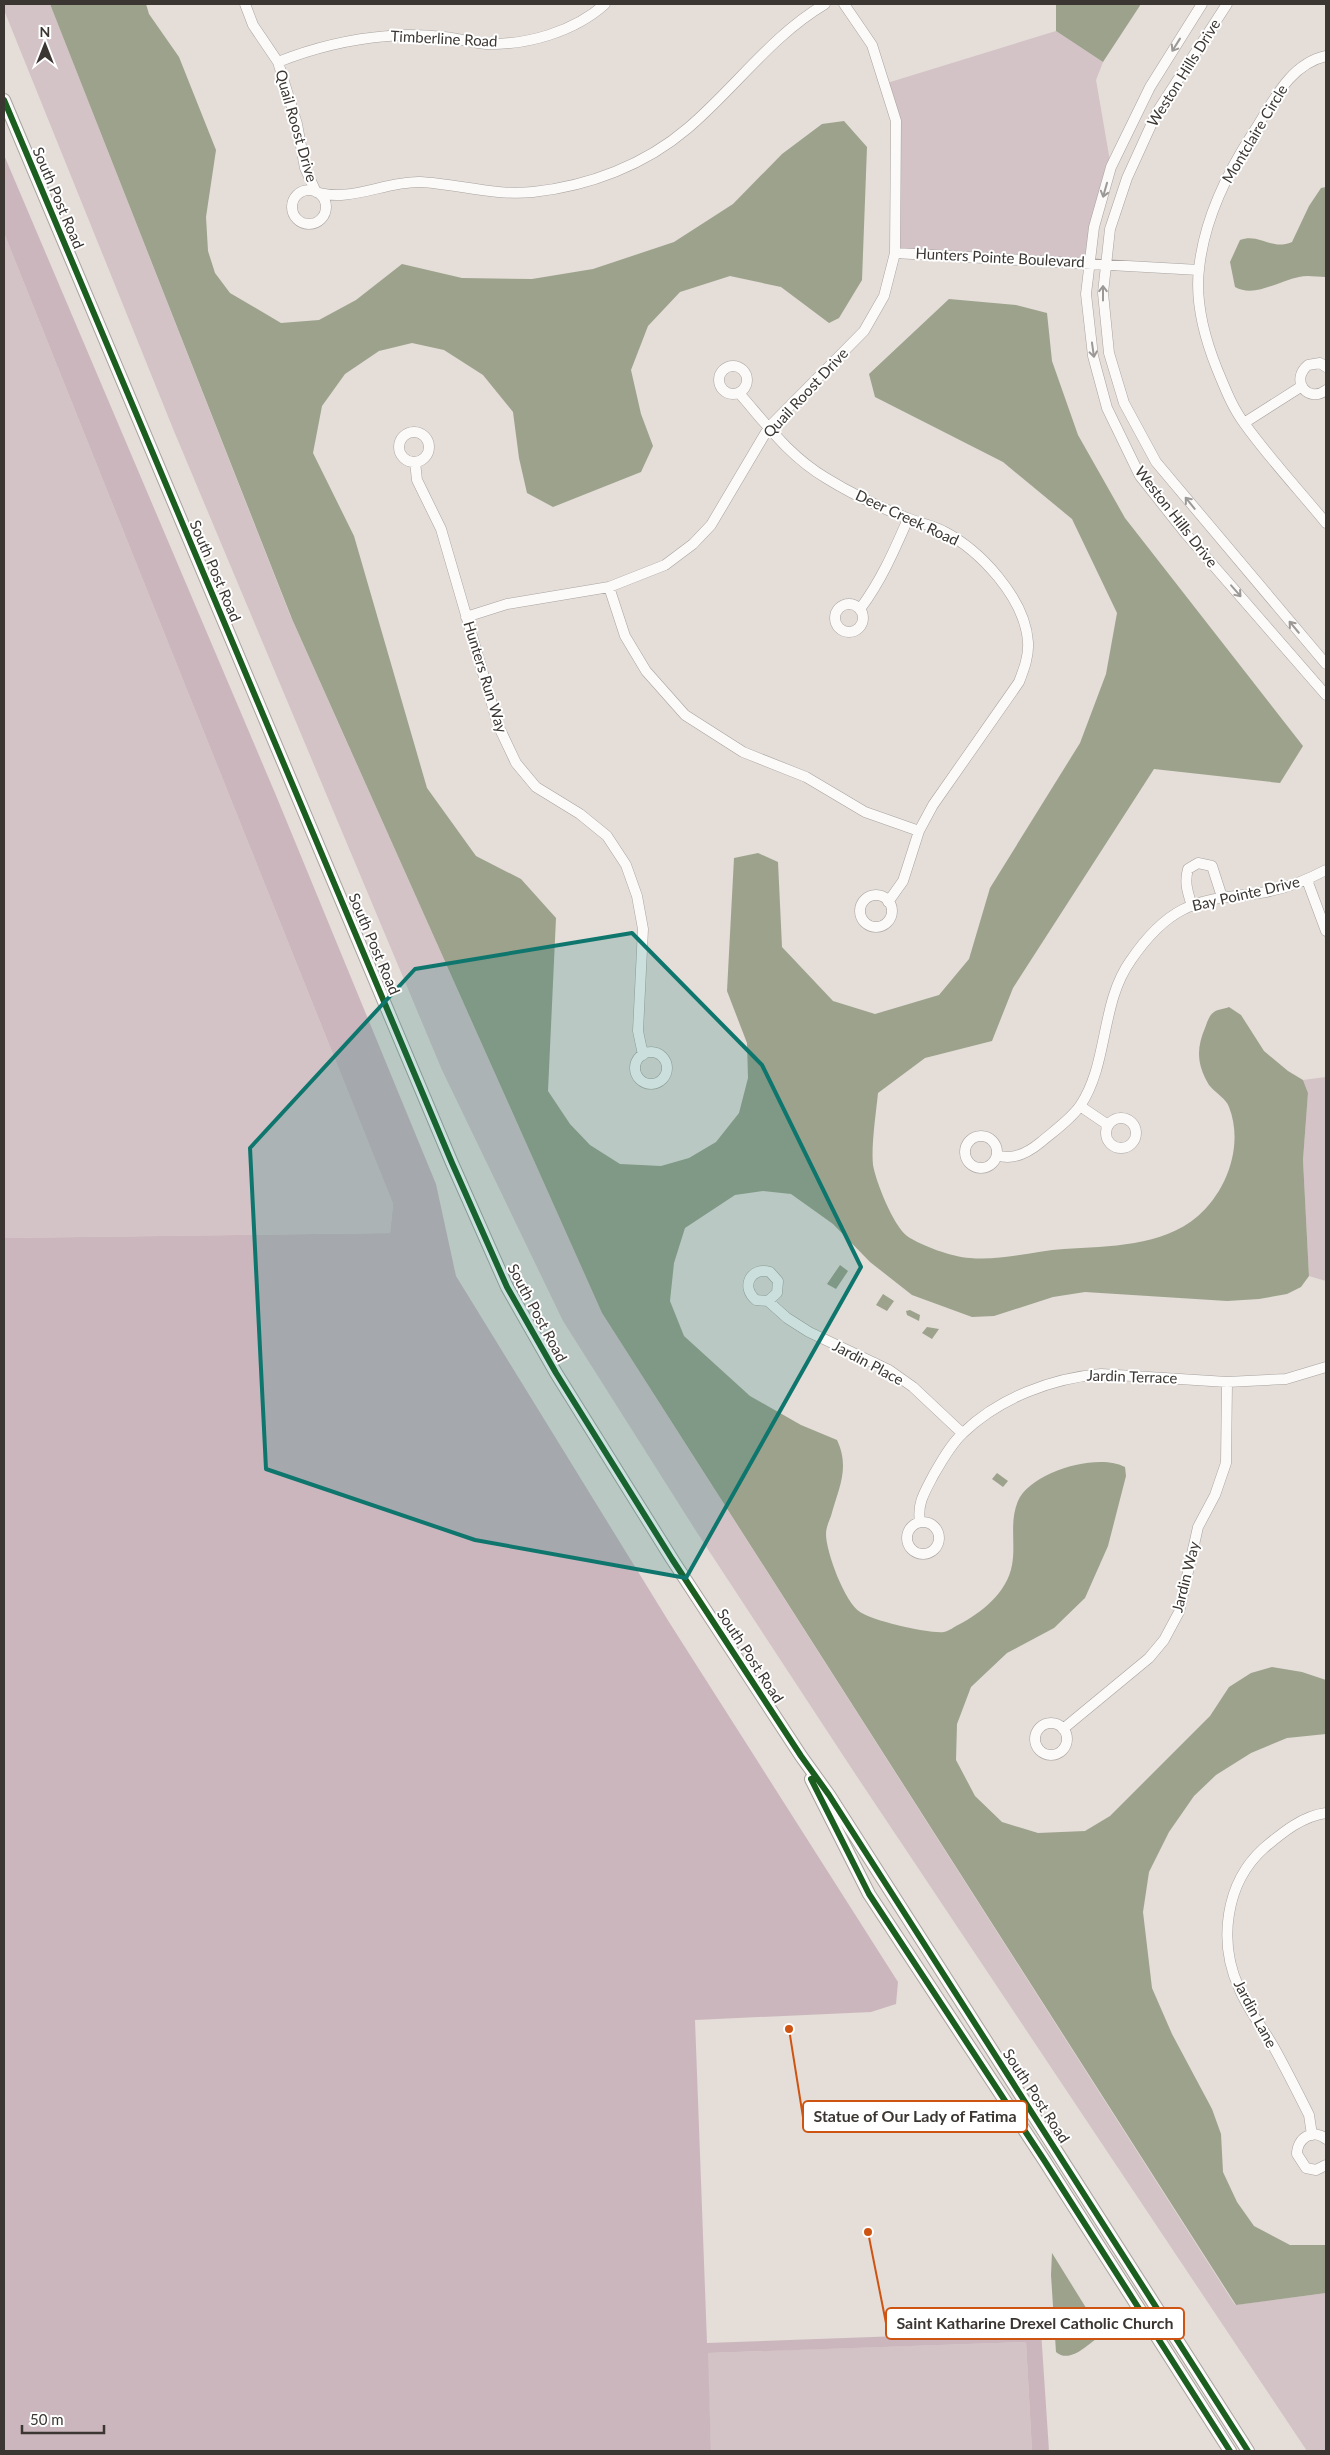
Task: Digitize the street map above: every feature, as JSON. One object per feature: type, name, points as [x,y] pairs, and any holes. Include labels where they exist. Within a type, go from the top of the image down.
[{"type":"street","name":"Quail Roost Drive","points":[[245,4],[253,25],[278,62],[298,130],[305,168],[316,192],[338,195],[418,182],[485,192],[532,193],[582,184],[637,163],[688,129],[773,43],[825,4]]},
{"type":"street","name":"Timberline Road","points":[[278,62],[302,52],[345,41],[389,36],[444,37],[485,44],[521,41],[560,32],[598,11],[605,4]]},
{"type":"street","name":"Quail Roost Drive","points":[[466,617],[507,604],[609,587],[665,565],[694,544],[712,524],[769,427],[864,331],[884,296],[895,253],[896,120],[872,45],[844,4]]},
{"type":"street","name":"Weston Hills Drive","points":[[1202,4],[1150,87],[1112,167],[1094,227],[1086,294],[1093,356],[1107,408],[1140,476],[1186,534],[1326,695]]},
{"type":"street","name":"Weston Hills Drive","points":[[1227,4],[1157,112],[1127,178],[1110,229],[1102,294],[1109,352],[1124,404],[1156,462],[1326,664]]},
{"type":"street","name":"Montclaire Circle","points":[[1326,56],[1315,58],[1300,67],[1287,81],[1242,150],[1219,194],[1198,270],[1201,318],[1228,397],[1244,423],[1326,523]]},
{"type":"street","name":"South Post Road","points":[[4,100],[452,1163],[507,1287],[556,1373],[672,1559],[801,1756],[829,1795],[1248,2451]]},
{"type":"street","name":"Hunters Pointe Boulevard","points":[[895,253],[1198,270]]},
{"type":"street","points":[[1326,367],[1320,363],[1308,365],[1300,374],[1302,386],[1311,394],[1317,394],[1326,390]]},
{"type":"street","points":[[1244,423],[1302,386]]},
{"type":"street","name":"Deer Creek Road","points":[[739,393],[795,457],[866,501],[908,519],[942,530],[968,546],[992,569],[1023,618],[1028,642],[1027,660],[1019,682],[933,805],[919,831],[904,881],[888,902]]},
{"type":"street","name":"Hunters Run Way","points":[[415,462],[417,480],[441,529],[498,726],[516,763],[536,787],[580,814],[607,836],[626,865],[637,896],[643,929],[638,1031],[643,1055]]},
{"type":"street","points":[[860,609],[876,587],[892,557],[908,519]]},
{"type":"street","points":[[609,587],[624,636],[646,671],[685,715],[743,752],[806,777],[865,812],[919,831]]},
{"type":"street","points":[[1192,906],[1185,884],[1186,876],[1188,869],[1198,863],[1212,866],[1222,897]]},
{"type":"street","name":"Bay Pointe Drive","points":[[997,1155],[1007,1159],[1031,1151],[1059,1128],[1080,1106],[1094,1075],[1112,997],[1129,962],[1153,932],[1181,910],[1192,906],[1222,897],[1266,892],[1307,880],[1326,870]]},
{"type":"street","points":[[1307,880],[1326,931]]},
{"type":"street","points":[[1080,1106],[1108,1124]]},
{"type":"street","name":"Jardin Place","points":[[768,1301],[786,1318],[809,1332],[889,1370],[914,1387],[962,1433]]},
{"type":"street","name":"Jardin Terrace","points":[[920,1522],[918,1509],[922,1496],[941,1461],[962,1433],[989,1413],[1018,1397],[1048,1384],[1080,1376],[1101,1374],[1227,1382],[1286,1379],[1326,1367]]},
{"type":"street","name":"Jardin Way","points":[[1063,1728],[1148,1658],[1164,1640],[1179,1612],[1198,1527],[1215,1495],[1226,1463],[1227,1382]]},
{"type":"street","name":"South Post Road","points":[[801,1756],[820,1800],[869,1894],[1049,2168],[1230,2451]]},
{"type":"street","name":"Jardin Lane","points":[[1312,2135],[1309,2115],[1239,1988],[1228,1957],[1227,1921],[1239,1880],[1258,1854],[1283,1831],[1319,1814],[1326,1814]]},
{"type":"street","points":[[966,2043],[981,2034]]},
{"type":"street","points":[[1326,2139],[1312,2135],[1307,2136],[1299,2144],[1296,2154],[1301,2164],[1311,2170],[1326,2165]]},
{"type":"highlighted area","points":[[632,933],[762,1065],[861,1267],[686,1578],[475,1540],[266,1469],[250,1148],[415,969]]},
{"type":"shaded area","points":[[4,4],[50,4],[290,615],[602,1313],[1235,2305],[1326,2293],[1326,2451],[1307,2451],[854,1772],[696,1531],[563,1321],[442,1070],[174,431],[4,10]]},
{"type":"shaded area","points":[[50,4],[146,4],[149,14],[179,57],[216,150],[206,217],[208,251],[215,273],[230,293],[281,323],[319,320],[356,300],[402,264],[462,278],[532,279],[593,269],[674,242],[733,204],[782,154],[822,124],[844,121],[867,147],[862,280],[839,318],[829,323],[781,287],[730,276],[680,292],[648,326],[631,370],[641,414],[653,446],[641,472],[553,507],[527,493],[519,458],[513,412],[483,375],[444,350],[412,343],[379,351],[345,374],[322,406],[313,453],[354,536],[427,788],[476,856],[521,879],[556,918],[548,1091],[570,1124],[590,1145],[620,1164],[661,1166],[689,1158],[716,1142],[739,1113],[748,1078],[747,1043],[727,991],[734,858],[758,853],[778,862],[782,947],[833,1001],[875,1014],[939,995],[969,959],[990,888],[1080,743],[1106,674],[1117,613],[1072,519],[1003,462],[875,397],[869,374],[949,299],[1016,305],[1047,313],[1052,361],[1078,435],[1125,518],[1303,746],[1280,783],[1154,769],[1013,988],[992,1041],[925,1058],[878,1093],[873,1157],[873,1165],[881,1192],[896,1223],[907,1236],[921,1244],[955,1256],[982,1259],[1005,1257],[1053,1250],[1134,1243],[1168,1234],[1184,1226],[1208,1206],[1225,1181],[1230,1166],[1235,1137],[1229,1107],[1223,1098],[1209,1085],[1202,1071],[1199,1057],[1200,1043],[1209,1017],[1216,1011],[1229,1007],[1241,1015],[1264,1051],[1288,1071],[1303,1080],[1308,1093],[1303,1160],[1309,1276],[1301,1287],[1287,1294],[1259,1299],[1227,1301],[1085,1292],[1053,1297],[994,1316],[972,1317],[912,1295],[870,1262],[833,1224],[791,1194],[763,1191],[735,1195],[685,1228],[674,1263],[670,1301],[684,1336],[750,1396],[801,1425],[837,1440],[841,1450],[843,1469],[840,1487],[826,1529],[827,1542],[837,1576],[848,1599],[854,1607],[867,1616],[915,1629],[937,1632],[948,1631],[984,1608],[1005,1584],[1012,1565],[1015,1509],[1025,1491],[1036,1481],[1050,1474],[1082,1464],[1099,1462],[1113,1463],[1125,1467],[1126,1476],[1108,1546],[1085,1598],[1054,1628],[1007,1653],[971,1687],[957,1724],[956,1760],[975,1796],[1002,1822],[1038,1833],[1085,1831],[1110,1816],[1210,1716],[1229,1687],[1251,1673],[1272,1667],[1302,1672],[1326,1680],[1326,1734],[1287,1738],[1251,1753],[1216,1775],[1194,1796],[1169,1832],[1149,1872],[1143,1912],[1152,1988],[1172,2034],[1212,2109],[1221,2134],[1223,2172],[1237,2202],[1254,2226],[1290,2245],[1326,2245],[1326,2293],[1236,2305],[602,1313],[292,619]]},
{"type":"shaded area","points":[[1056,4],[1141,4],[1103,62],[1056,31]]},
{"type":"shaded area","points":[[1056,31],[1103,62],[1096,80],[1111,167],[1090,263],[895,253],[896,121],[884,84]]},
{"type":"shaded area","points":[[4,155],[275,793],[436,1184],[456,1276],[669,1622],[898,1982],[896,2004],[871,2012],[695,2020],[707,2343],[1041,2331],[1049,2451],[1032,2451],[1026,2342],[708,2353],[711,2451],[4,2451],[4,1238],[390,1233],[393,1204],[4,233]]},
{"type":"shaded area","points":[[1326,187],[1326,277],[1302,276],[1267,288],[1250,291],[1235,287],[1230,262],[1240,240],[1247,238],[1278,245],[1292,242],[1309,206],[1321,188]]},
{"type":"shaded area","points":[[4,233],[393,1204],[390,1233],[4,1238]]},
{"type":"shaded area","points":[[1326,1077],[1326,1281],[1309,1276],[1303,1160],[1308,1093],[1303,1080]]},
{"type":"shaded area","points":[[840,1265],[848,1271],[836,1289],[827,1284]]},
{"type":"shaded area","points":[[883,1294],[894,1301],[887,1311],[876,1305]]},
{"type":"shaded area","points":[[910,1310],[920,1315],[919,1321],[907,1315],[906,1311]]},
{"type":"shaded area","points":[[927,1327],[939,1329],[932,1339],[922,1333]]},
{"type":"shaded area","points":[[997,1473],[1008,1481],[1003,1487],[992,1479]]},
{"type":"shaded area","points":[[1052,2253],[1101,2332],[1100,2336],[1073,2355],[1061,2355],[1056,2352],[1051,2275]]},
{"type":"shaded area","points":[[1026,2342],[1032,2451],[711,2451],[707,2353]]},
{"type":"cycle path","points":[[4,100],[452,1163],[507,1287],[556,1373],[672,1559],[801,1756],[829,1795],[1248,2451]]},
{"type":"cycle path","points":[[811,1779],[869,1894],[1044,2160],[1230,2451]]},
{"type":"place","name":"Statue of Our Lady of Fatima","points":[[789,2029]]},
{"type":"place","name":"Saint Katharine Drexel Catholic Church","points":[[868,2232]]}]
